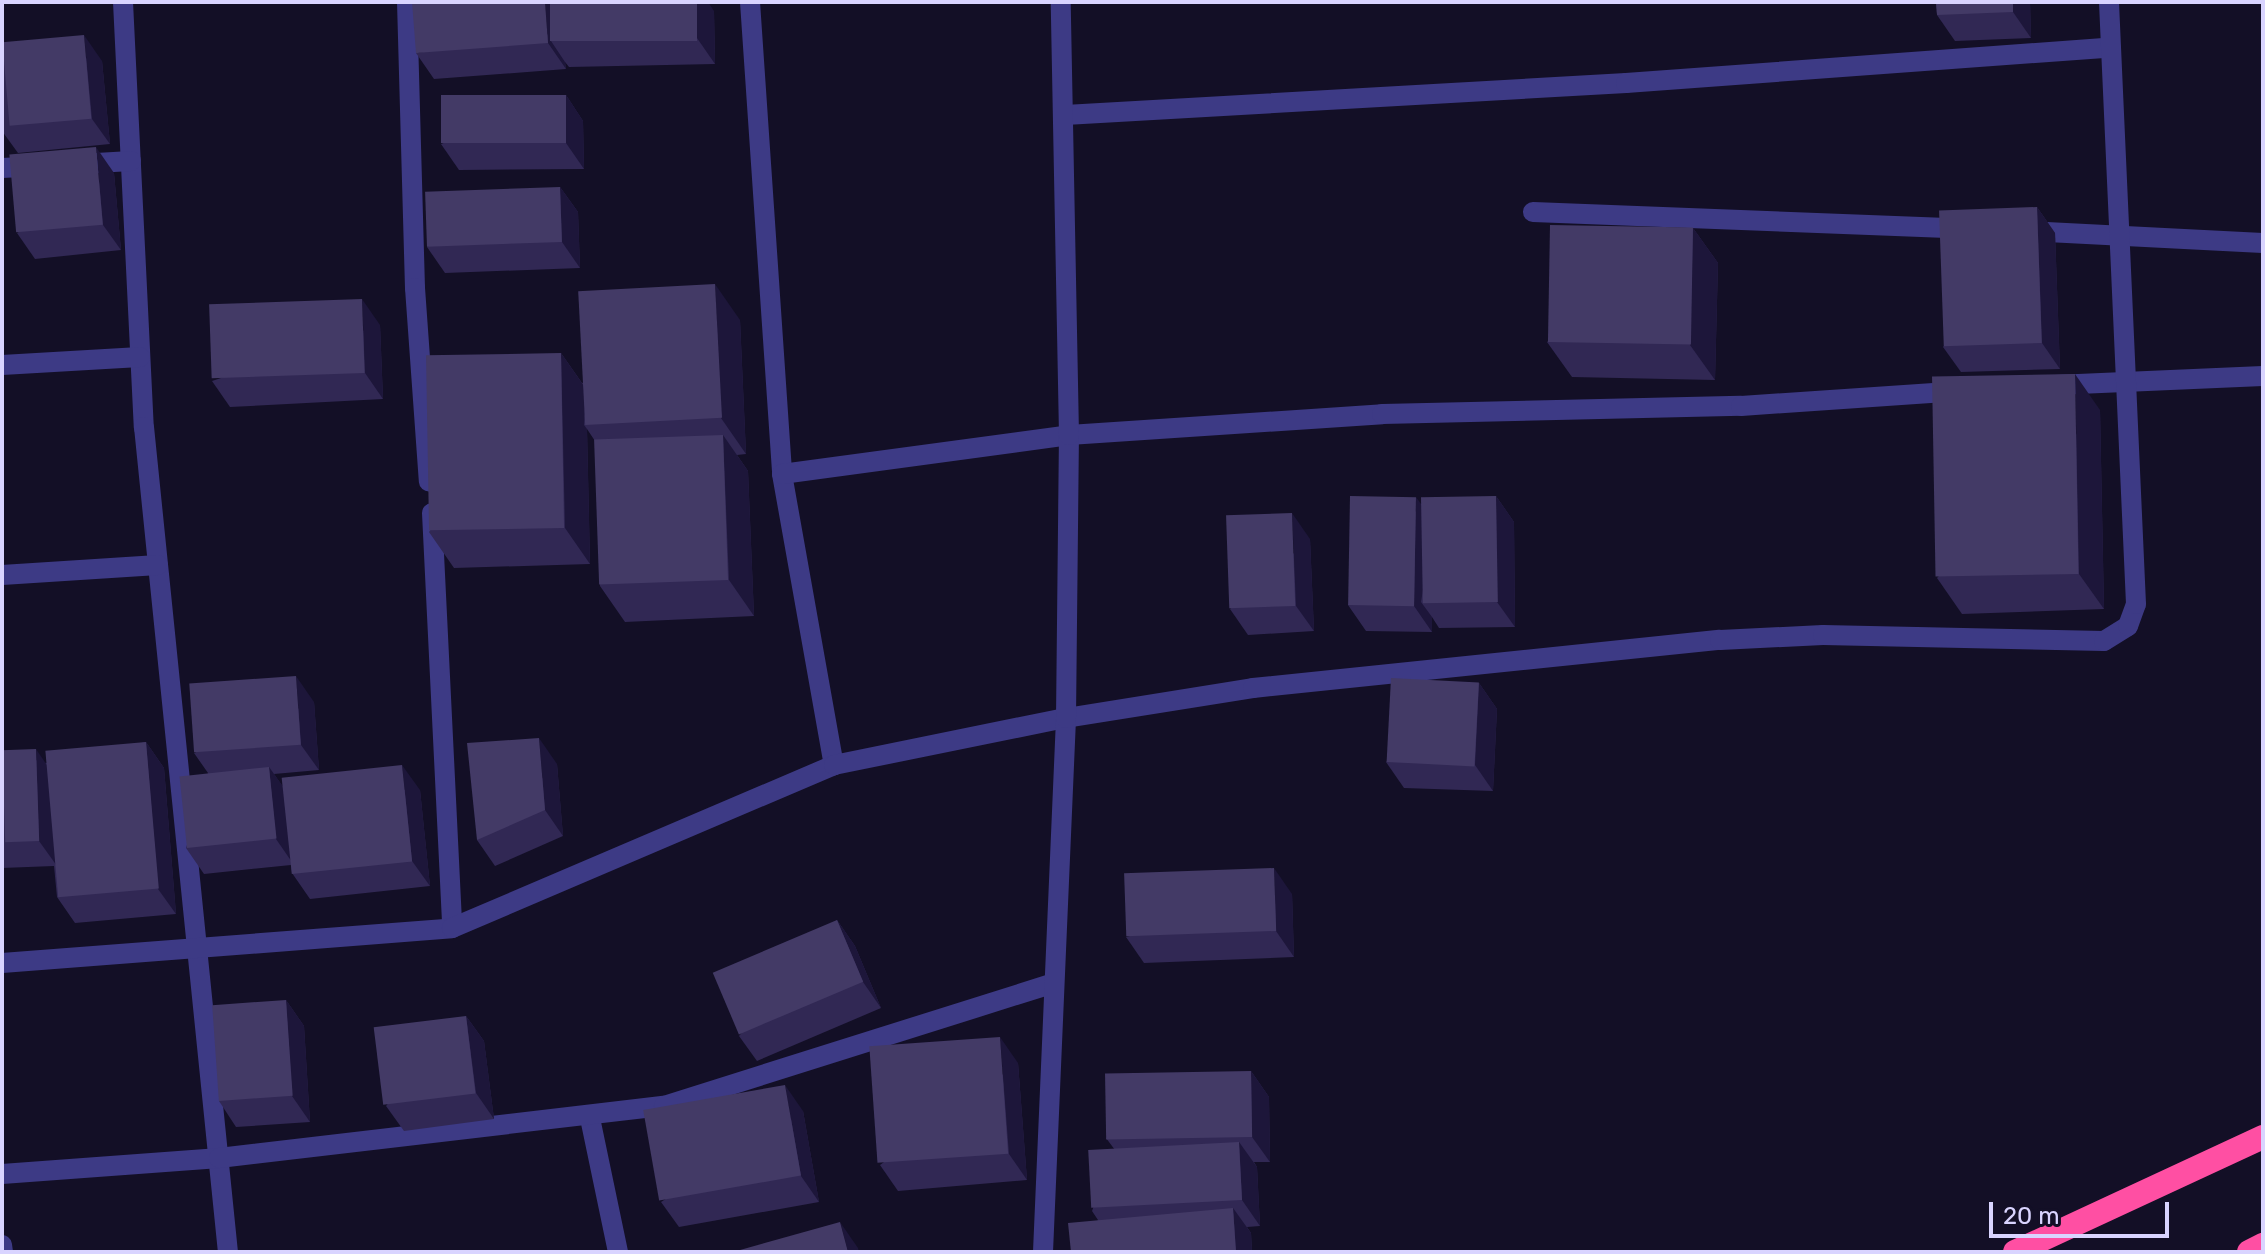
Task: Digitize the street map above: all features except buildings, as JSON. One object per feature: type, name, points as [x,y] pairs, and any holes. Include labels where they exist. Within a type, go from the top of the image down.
[{"type":"highway","points":[[2015,1252],[2263,1137]]},
{"type":"highway","points":[[2249,1252],[2263,1245]]},
{"type":"street","points":[[123,2],[140,357],[158,565],[228,1252]]},
{"type":"street","points":[[407,2],[415,288],[437,589],[452,928]]},
{"type":"street","points":[[750,2],[782,474],[834,765]]},
{"type":"street","points":[[1043,1252],[1052,984],[1066,718],[1069,435],[1061,2]]},
{"type":"street","points":[[2,963],[198,945],[452,928],[834,765],[1066,718],[1253,688],[1720,640],[1823,635],[2104,641],[2128,626],[2136,604],[2109,2]]},
{"type":"street","points":[[1065,115],[1626,83],[2111,47]]},
{"type":"street","points":[[2,168],[131,161]]},
{"type":"street","points":[[1533,212],[2117,233],[2263,243]]},
{"type":"street","points":[[2,365],[140,357]]},
{"type":"street","points":[[2034,386],[2263,376]]},
{"type":"street","points":[[782,474],[1069,435],[1382,414],[1741,406],[1987,389]]},
{"type":"street","points":[[2,575],[158,565]]},
{"type":"street","points":[[148,757],[177,754]]},
{"type":"street","points":[[2,1174],[219,1158],[590,1118],[664,1106],[1052,984]]},
{"type":"street","points":[[590,1118],[618,1252]]},
{"type":"street","points":[[2,1245],[3,1252]]}]
